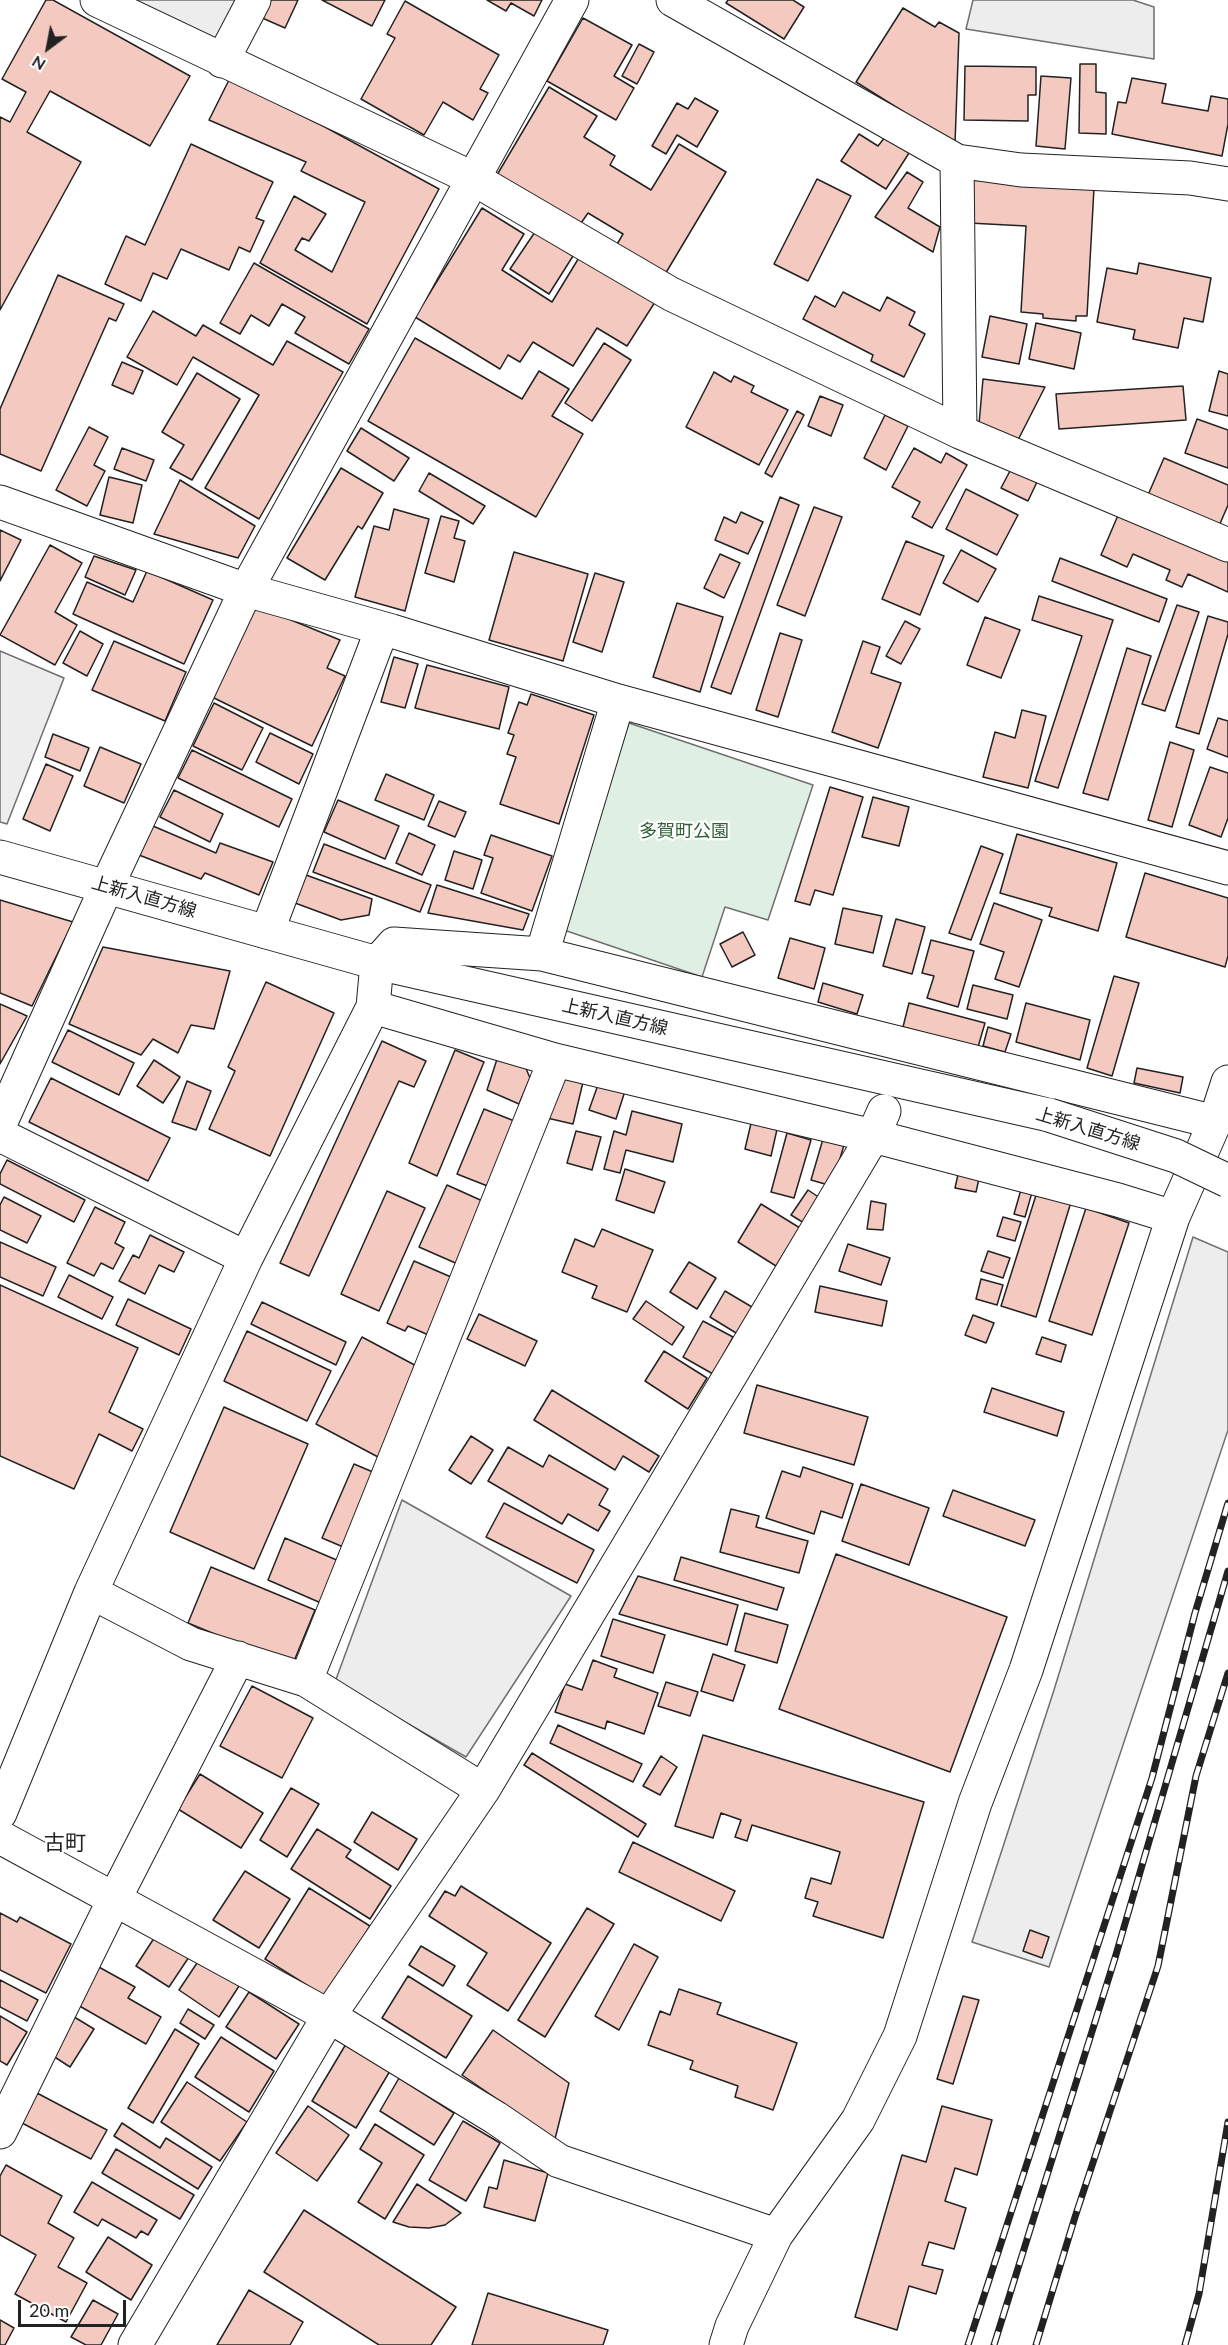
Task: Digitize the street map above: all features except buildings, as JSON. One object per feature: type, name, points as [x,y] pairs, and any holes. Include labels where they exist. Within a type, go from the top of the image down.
[{"type":"street","points":[[97,0],[474,179],[671,294],[960,432],[1228,545]]},
{"type":"street","points":[[222,61],[254,0]]},
{"type":"street","points":[[0,1124],[107,886],[246,590],[572,0]]},
{"type":"street","points":[[673,0],[957,161],[1021,170],[1190,178],[1228,184]]},
{"type":"street","points":[[957,161],[960,432]]},
{"type":"street","points":[[0,502],[246,590],[382,628],[618,701],[1228,868]]},
{"type":"street","points":[[267,932],[382,628]]},
{"type":"street","points":[[542,954],[618,701]]},
{"type":"street","name":"上新入直方線","points":[[0,857],[377,963],[1049,1115],[1176,1156],[1228,1181]]},
{"type":"street","points":[[0,1813],[91,1592],[246,1258],[373,1006],[377,963],[394,944],[542,954],[911,1049],[1215,1122]]},
{"type":"street","points":[[373,1006],[555,1060],[879,1123],[1173,1217]]},
{"type":"street","points":[[306,1680],[555,1060]]},
{"type":"street","points":[[726,2345],[732,2326],[776,2235],[858,2120],[900,2037],[975,1803],[1026,1670],[1173,1217],[1215,1122],[1228,1082]]},
{"type":"street","points":[[135,2345],[329,2016],[483,1790],[879,1123]]},
{"type":"street","points":[[0,1135],[246,1258]]},
{"type":"street","points":[[91,1592],[191,1644],[306,1680],[483,1790]]},
{"type":"street","points":[[0,2132],[114,1900],[238,1658]]},
{"type":"street","points":[[0,1837],[329,2016],[496,2118],[559,2161],[776,2235]]},
{"type":"green space","name":"多賀町公園","points":[[629,723],[813,785],[768,920],[725,907],[702,977],[561,929]]},
{"type":"shaded area","points":[[129,0],[241,0],[220,43]]},
{"type":"shaded area","points":[[973,0],[1133,0],[1154,7],[1154,59],[966,29]]},
{"type":"shaded area","points":[[0,651],[64,678],[7,824],[0,822]]},
{"type":"shaded area","points":[[1193,1237],[1228,1252],[1228,1430],[1049,1967],[972,1942],[1054,1690]]},
{"type":"shaded area","points":[[402,1500],[571,1596],[466,1757],[335,1682]]},
{"type":"railway","points":[[968,2345],[1152,1778],[1195,1613],[1228,1503]]},
{"type":"railway","points":[[994,2345],[1115,1958],[1228,1571]]},
{"type":"railway","points":[[1036,2345],[1075,2217],[1158,1966],[1196,1776],[1228,1673]]},
{"type":"railway","points":[[1185,2345],[1199,2294],[1228,2122]]},
{"type":"district","name":"古町","points":[[65,1843]]}]
